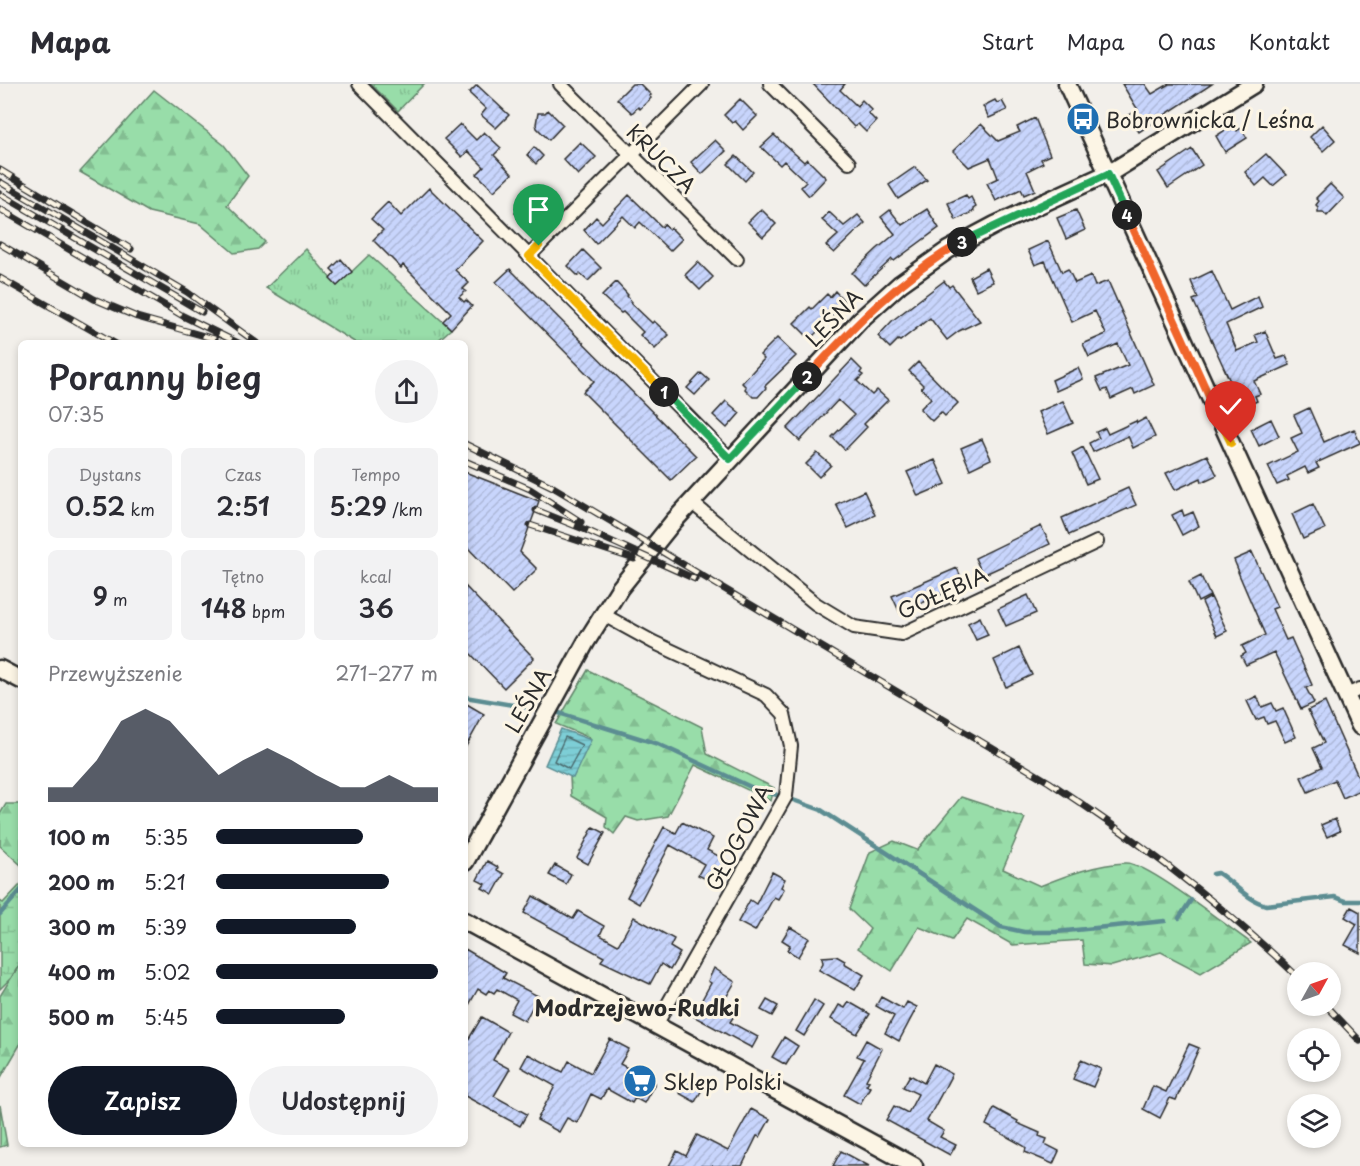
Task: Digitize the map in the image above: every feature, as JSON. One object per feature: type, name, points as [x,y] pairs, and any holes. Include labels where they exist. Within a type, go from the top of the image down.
[{"type":"street","points":[[359,84],[730,459]]},
{"type":"street","name":"KRUCZA","points":[[560,84],[737,259]]},
{"type":"street","points":[[529,256],[702,84]]},
{"type":"street","points":[[770,84],[849,163]]},
{"type":"street","points":[[1067,84],[1353,692],[1360,726]]},
{"type":"street","name":"LEŚNA","points":[[468,856],[602,614],[644,556],[730,459],[860,320],[937,257],[977,234],[1108,174],[1254,84]]},
{"type":"street","name":"GOŁĘBIA","points":[[691,502],[816,604],[854,627],[902,634],[1097,542]]},
{"type":"street","name":"GŁOGOWA","points":[[602,614],[653,642],[766,695],[784,714],[792,746],[786,796],[656,1025]]},
{"type":"street","points":[[0,669],[18,678]]},
{"type":"street","points":[[468,923],[914,1166]]},
{"type":"green space","points":[[371,84],[424,84],[398,111]]},
{"type":"green space","points":[[154,90],[224,145],[248,176],[227,205],[265,242],[258,249],[234,253],[200,224],[149,212],[80,172]]},
{"type":"green space","points":[[306,249],[337,286],[369,255],[451,329],[438,340],[351,340],[266,288]]},
{"type":"green space","points":[[588,670],[702,727],[707,754],[774,788],[771,801],[695,765],[668,816],[638,821],[626,817],[614,834],[606,827],[607,817],[571,796],[570,778],[590,738],[556,724]]},
{"type":"green space","points":[[961,797],[1025,818],[1003,869],[1040,886],[1104,865],[1126,863],[1151,873],[1169,884],[1251,943],[1201,973],[1161,952],[1112,966],[1085,964],[1082,940],[1013,945],[967,919],[952,940],[919,927],[892,971],[858,948],[870,929],[849,909],[870,852],[894,841],[917,850]]},
{"type":"green space","points":[[6,804],[18,804],[18,862],[0,846],[0,814]]},
{"type":"green space","points":[[18,887],[18,967],[0,989],[0,901],[3,903]]},
{"type":"green space","points":[[18,967],[18,1048],[0,1079],[0,996]]},
{"type":"green space","points":[[0,1105],[7,1145],[0,1147]]},
{"type":"water","points":[[561,729],[591,740],[573,778],[545,765]]},
{"type":"building","points":[[632,84],[640,84],[651,95],[649,96],[651,98],[640,109],[638,107],[632,113],[617,99]]},
{"type":"building","points":[[813,84],[845,84],[840,90],[857,106],[862,100],[872,110],[868,113],[876,121],[866,132],[858,124],[854,127]]},
{"type":"building","points":[[1122,84],[1145,84],[1152,94],[1169,84],[1212,84],[1139,132],[1128,116],[1138,110]]},
{"type":"building","points":[[477,85],[509,115],[496,128],[481,115],[486,109],[469,93]]},
{"type":"building","points":[[740,99],[757,116],[743,130],[735,121],[732,123],[724,115]]},
{"type":"building","points":[[995,100],[997,103],[1002,101],[1007,110],[989,118],[983,106]]},
{"type":"building","points":[[548,110],[563,125],[549,140],[536,124],[538,113],[545,113]]},
{"type":"building","points":[[1035,118],[1050,155],[1041,159],[1043,163],[1027,171],[1035,190],[1024,195],[1021,189],[996,201],[987,183],[998,178],[990,158],[969,167],[953,151],[981,124],[998,141],[1020,132],[1017,127]]},
{"type":"building","points":[[460,124],[476,140],[484,132],[501,148],[494,155],[512,174],[494,191],[477,174],[484,167],[468,151],[462,157],[444,139]]},
{"type":"building","points":[[1233,125],[1237,131],[1241,128],[1247,138],[1225,152],[1216,136]]},
{"type":"building","points":[[1322,125],[1335,140],[1323,151],[1310,137]]},
{"type":"building","points":[[774,135],[804,162],[807,159],[826,178],[809,196],[801,187],[806,182],[784,161],[780,165],[761,147]]},
{"type":"building","points":[[715,140],[726,151],[702,174],[691,162]]},
{"type":"building","points":[[580,142],[596,157],[578,175],[563,159]]},
{"type":"building","points":[[534,147],[543,156],[536,164],[527,155]]},
{"type":"building","points":[[1192,149],[1202,165],[1168,188],[1158,172]]},
{"type":"building","points":[[1266,154],[1286,175],[1273,186],[1265,178],[1256,186],[1245,172]]},
{"type":"building","points":[[736,156],[753,172],[745,181],[728,164]]},
{"type":"building","points":[[915,167],[927,180],[898,199],[889,185]]},
{"type":"building","points":[[1330,184],[1344,198],[1327,216],[1323,212],[1318,212],[1316,205],[1319,201],[1316,198]]},
{"type":"building","points":[[429,188],[483,241],[455,270],[469,283],[463,289],[466,291],[459,297],[472,306],[451,329],[443,321],[451,313],[403,265],[401,268],[373,240],[383,230],[371,219],[388,202],[401,216]]},
{"type":"building","points":[[629,195],[662,227],[664,224],[669,229],[671,228],[682,239],[670,251],[640,222],[635,228],[623,216],[596,244],[584,230],[596,217],[602,223]]},
{"type":"building","points":[[966,195],[968,199],[971,197],[976,207],[974,211],[956,220],[948,203]]},
{"type":"building","points":[[528,200],[540,213],[527,226],[515,213]]},
{"type":"building","points":[[761,209],[776,224],[763,237],[748,222]]},
{"type":"building","points":[[927,209],[939,228],[894,261],[892,259],[864,285],[852,273],[895,234],[881,217],[890,210],[902,225]]},
{"type":"building","points":[[1076,210],[1085,230],[1066,239],[1057,218]]},
{"type":"building","points":[[829,212],[844,226],[858,215],[865,223],[834,253],[826,246],[838,235],[822,220]]},
{"type":"building","points":[[1048,241],[1062,272],[1068,269],[1075,283],[1091,276],[1095,286],[1108,281],[1154,385],[1135,394],[1133,389],[1111,399],[1107,389],[1102,391],[1096,378],[1128,365],[1118,344],[1089,357],[1083,344],[1106,334],[1095,311],[1072,322],[1045,261],[1035,265],[1028,250]]},
{"type":"building","points":[[583,250],[601,268],[588,281],[580,274],[578,276],[568,266]]},
{"type":"building","points":[[341,259],[352,272],[337,286],[330,279],[335,273],[331,269]]},
{"type":"building","points":[[698,262],[713,277],[700,290],[685,275]]},
{"type":"building","points":[[986,268],[993,282],[976,290],[970,277]]},
{"type":"building","points":[[510,269],[696,456],[671,480],[583,392],[594,381],[496,282]]},
{"type":"building","points":[[1212,271],[1230,310],[1258,296],[1262,307],[1226,324],[1237,351],[1258,342],[1255,335],[1265,331],[1277,359],[1286,356],[1290,365],[1254,381],[1260,394],[1255,396],[1257,401],[1246,406],[1244,401],[1240,403],[1193,300],[1198,298],[1191,281]]},
{"type":"building","points":[[944,281],[949,287],[952,285],[980,321],[959,331],[947,340],[930,318],[890,348],[878,336],[893,320]]},
{"type":"building","points":[[616,282],[628,295],[631,303],[669,335],[655,349],[640,335],[643,332],[623,312],[621,313],[602,296]]},
{"type":"building","points":[[835,291],[846,303],[810,339],[794,323],[810,307],[812,309],[827,294],[830,297]]},
{"type":"building","points":[[777,338],[796,356],[765,386],[766,388],[758,397],[753,397],[742,383],[764,359],[760,355]]},
{"type":"building","points":[[852,360],[862,370],[860,373],[863,375],[857,381],[872,395],[877,390],[888,400],[864,424],[867,427],[845,450],[832,437],[854,415],[838,400],[800,441],[787,429]]},
{"type":"building","points":[[918,362],[958,403],[945,416],[941,412],[932,421],[920,409],[931,398],[921,388],[923,385],[909,371]]},
{"type":"building","points":[[1078,368],[1083,379],[1056,391],[1052,380]]},
{"type":"building","points":[[701,373],[709,380],[695,395],[687,388]]},
{"type":"building","points":[[726,401],[740,413],[727,428],[713,415]]},
{"type":"building","points":[[1063,401],[1073,423],[1048,434],[1038,412]]},
{"type":"building","points":[[1309,408],[1324,442],[1354,429],[1360,443],[1316,463],[1319,468],[1308,473],[1305,467],[1287,476],[1289,480],[1277,485],[1268,466],[1298,452],[1291,438],[1302,433],[1294,415]]},
{"type":"building","points":[[1146,418],[1155,437],[1133,448],[1128,436],[1093,452],[1089,443],[1099,438],[1096,432],[1105,428],[1108,434]]},
{"type":"building","points":[[1271,419],[1279,436],[1259,446],[1251,429]]},
{"type":"building","points":[[982,439],[991,459],[970,469],[961,448]]},
{"type":"building","points":[[1083,447],[1098,479],[1086,484],[1072,453]]},
{"type":"building","points":[[817,453],[831,465],[819,477],[806,464]]},
{"type":"building","points":[[1207,455],[1217,475],[1202,482],[1201,478],[1175,490],[1166,473]]},
{"type":"building","points":[[935,460],[946,484],[918,496],[907,472]]},
{"type":"building","points":[[468,473],[539,501],[520,552],[537,569],[512,593],[468,548]]},
{"type":"building","points":[[1128,488],[1136,505],[1069,535],[1062,518]]},
{"type":"building","points":[[864,491],[875,515],[848,528],[836,504]]},
{"type":"building","points":[[1313,504],[1325,529],[1303,539],[1292,514]]},
{"type":"building","points":[[1182,510],[1184,516],[1193,512],[1199,526],[1182,535],[1172,515]]},
{"type":"building","points":[[1041,526],[1050,544],[983,575],[975,558]]},
{"type":"building","points":[[1252,552],[1277,607],[1272,609],[1286,640],[1291,638],[1312,685],[1306,688],[1314,703],[1301,709],[1274,652],[1246,665],[1241,656],[1246,653],[1242,646],[1265,635],[1234,560]]},
{"type":"building","points":[[957,568],[964,584],[900,613],[892,596]]},
{"type":"building","points":[[1201,576],[1210,596],[1198,602],[1189,582]]},
{"type":"building","points":[[468,589],[534,658],[504,688],[468,651]]},
{"type":"building","points":[[1028,595],[1036,613],[1006,626],[998,609]]},
{"type":"building","points":[[1211,597],[1227,631],[1217,636],[1202,602]]},
{"type":"building","points":[[980,617],[988,635],[976,640],[968,623]]},
{"type":"building","points":[[1019,648],[1032,675],[1006,687],[994,660]]},
{"type":"building","points":[[1257,696],[1262,707],[1272,703],[1276,711],[1283,708],[1296,737],[1285,742],[1275,721],[1267,724],[1264,717],[1256,720],[1247,701]]},
{"type":"building","points":[[1325,702],[1360,781],[1360,790],[1343,798],[1335,780],[1308,792],[1301,777],[1322,767],[1313,748],[1324,743],[1308,710]]},
{"type":"building","points":[[468,705],[484,714],[468,743]]},
{"type":"building","points":[[1335,819],[1340,831],[1327,837],[1321,825]]},
{"type":"building","points":[[682,822],[713,838],[707,850],[728,861],[716,884],[698,875],[704,864],[670,845],[639,904],[627,897],[664,827],[676,833]]},
{"type":"building","points":[[593,827],[605,833],[588,864],[577,858]]},
{"type":"building","points":[[487,861],[498,867],[497,870],[504,874],[493,894],[482,888],[485,884],[477,880]]},
{"type":"building","points":[[555,865],[571,874],[566,884],[549,875]]},
{"type":"building","points":[[772,872],[785,879],[781,887],[784,889],[778,899],[774,897],[755,931],[738,922],[750,900],[756,904]]},
{"type":"building","points":[[533,896],[573,919],[578,911],[604,926],[600,935],[618,945],[634,917],[674,939],[670,947],[680,953],[670,970],[661,964],[650,984],[601,961],[604,957],[524,913]]},
{"type":"building","points":[[1351,907],[1360,912],[1360,953],[1345,945],[1357,924],[1345,917]]},
{"type":"building","points":[[790,927],[809,938],[798,957],[787,950],[790,945],[782,940]]},
{"type":"building","points":[[468,951],[506,973],[503,978],[538,996],[525,1021],[510,1013],[517,1000],[497,989],[494,993],[489,990],[486,994],[478,989],[468,1007]]},
{"type":"building","points":[[836,956],[864,975],[855,990],[819,970],[823,963],[822,957]]},
{"type":"building","points":[[714,968],[735,982],[720,1008],[734,1016],[730,1022],[758,1037],[752,1048],[693,1016],[711,983],[708,981]]},
{"type":"building","points":[[881,997],[903,1009],[907,1002],[917,1007],[899,1041],[885,1033],[894,1016],[876,1006]]},
{"type":"building","points":[[767,1000],[778,1006],[772,1016],[761,1010]]},
{"type":"building","points":[[814,1000],[823,1006],[804,1036],[796,1031]]},
{"type":"building","points":[[849,1002],[870,1014],[857,1034],[831,1019],[839,1005],[845,1008]]},
{"type":"building","points":[[482,1017],[508,1032],[493,1060],[510,1069],[494,1096],[527,1114],[520,1126],[468,1098],[468,1040]]},
{"type":"building","points":[[784,1037],[798,1046],[786,1065],[772,1057]]},
{"type":"building","points":[[610,1039],[629,1049],[620,1064],[655,1083],[644,1103],[635,1098],[632,1103],[607,1089],[601,1099],[591,1094],[577,1123],[567,1118],[559,1132],[537,1120],[555,1086],[521,1067],[528,1054],[563,1072],[569,1061],[591,1073]]},
{"type":"building","points":[[866,1040],[882,1049],[866,1080],[869,1081],[866,1085],[870,1087],[860,1104],[844,1095],[864,1059],[857,1056]]},
{"type":"building","points":[[1189,1044],[1199,1048],[1176,1100],[1170,1098],[1160,1118],[1143,1109],[1153,1086],[1166,1092]]},
{"type":"building","points":[[1081,1060],[1101,1069],[1093,1087],[1073,1079]]},
{"type":"building","points":[[934,1064],[952,1074],[927,1121],[944,1131],[940,1137],[956,1145],[950,1155],[886,1120],[894,1106],[908,1113],[918,1094],[903,1087],[910,1075],[924,1083]]},
{"type":"building","points":[[687,1077],[704,1086],[695,1102],[679,1093]]},
{"type":"building","points":[[994,1108],[1047,1139],[1045,1144],[1059,1151],[1053,1164],[1025,1152],[1024,1146],[986,1125]]},
{"type":"building","points":[[751,1109],[770,1119],[760,1137],[757,1136],[742,1166],[669,1166],[677,1151],[686,1156],[697,1135],[728,1151]]},
{"type":"building","points":[[841,1151],[869,1166],[833,1166]]},
{"type":"waterway","points":[[468,698],[531,708]]},
{"type":"waterway","points":[[559,713],[658,744],[753,788],[777,795]]},
{"type":"waterway","points":[[793,800],[821,810],[1001,927],[1024,932],[1056,932],[1165,921]]},
{"type":"waterway","points":[[1213,874],[1218,873],[1247,895],[1266,905],[1335,897],[1345,901],[1360,901]]},
{"type":"waterway","points":[[0,914],[18,893]]},
{"type":"waterway","points":[[1179,918],[1191,900]]},
{"type":"railway","points":[[0,170],[131,249]]},
{"type":"railway","points":[[0,182],[187,292],[253,340]]},
{"type":"railway","points":[[0,194],[202,312]]},
{"type":"railway","points":[[0,209],[183,316],[232,340]]},
{"type":"railway","points":[[0,244],[94,299],[137,317],[215,339]]},
{"type":"railway","points":[[0,278],[109,340]]},
{"type":"railway","points":[[468,445],[553,487],[1049,782],[1178,874],[1287,967]]},
{"type":"railway","points":[[468,462],[530,489],[581,522]]},
{"type":"railway","points":[[536,510],[695,579]]},
{"type":"railway","points":[[530,525],[634,559]]},
{"type":"railway","points":[[1336,1016],[1360,1041]]},
{"type":"place","name":"Bobrownicka / Leśna","points":[[1083,119]]},
{"type":"place","name":"Sklep Polski","points":[[640,1081]]},
{"type":"district","name":"Modrzejewo-Rudki","points":[[637,1006]]},
{"type":"route","points":[[539,246],[529,256],[730,459],[860,320],[915,273],[937,257],[977,234],[1108,174],[1231,443]]}]
